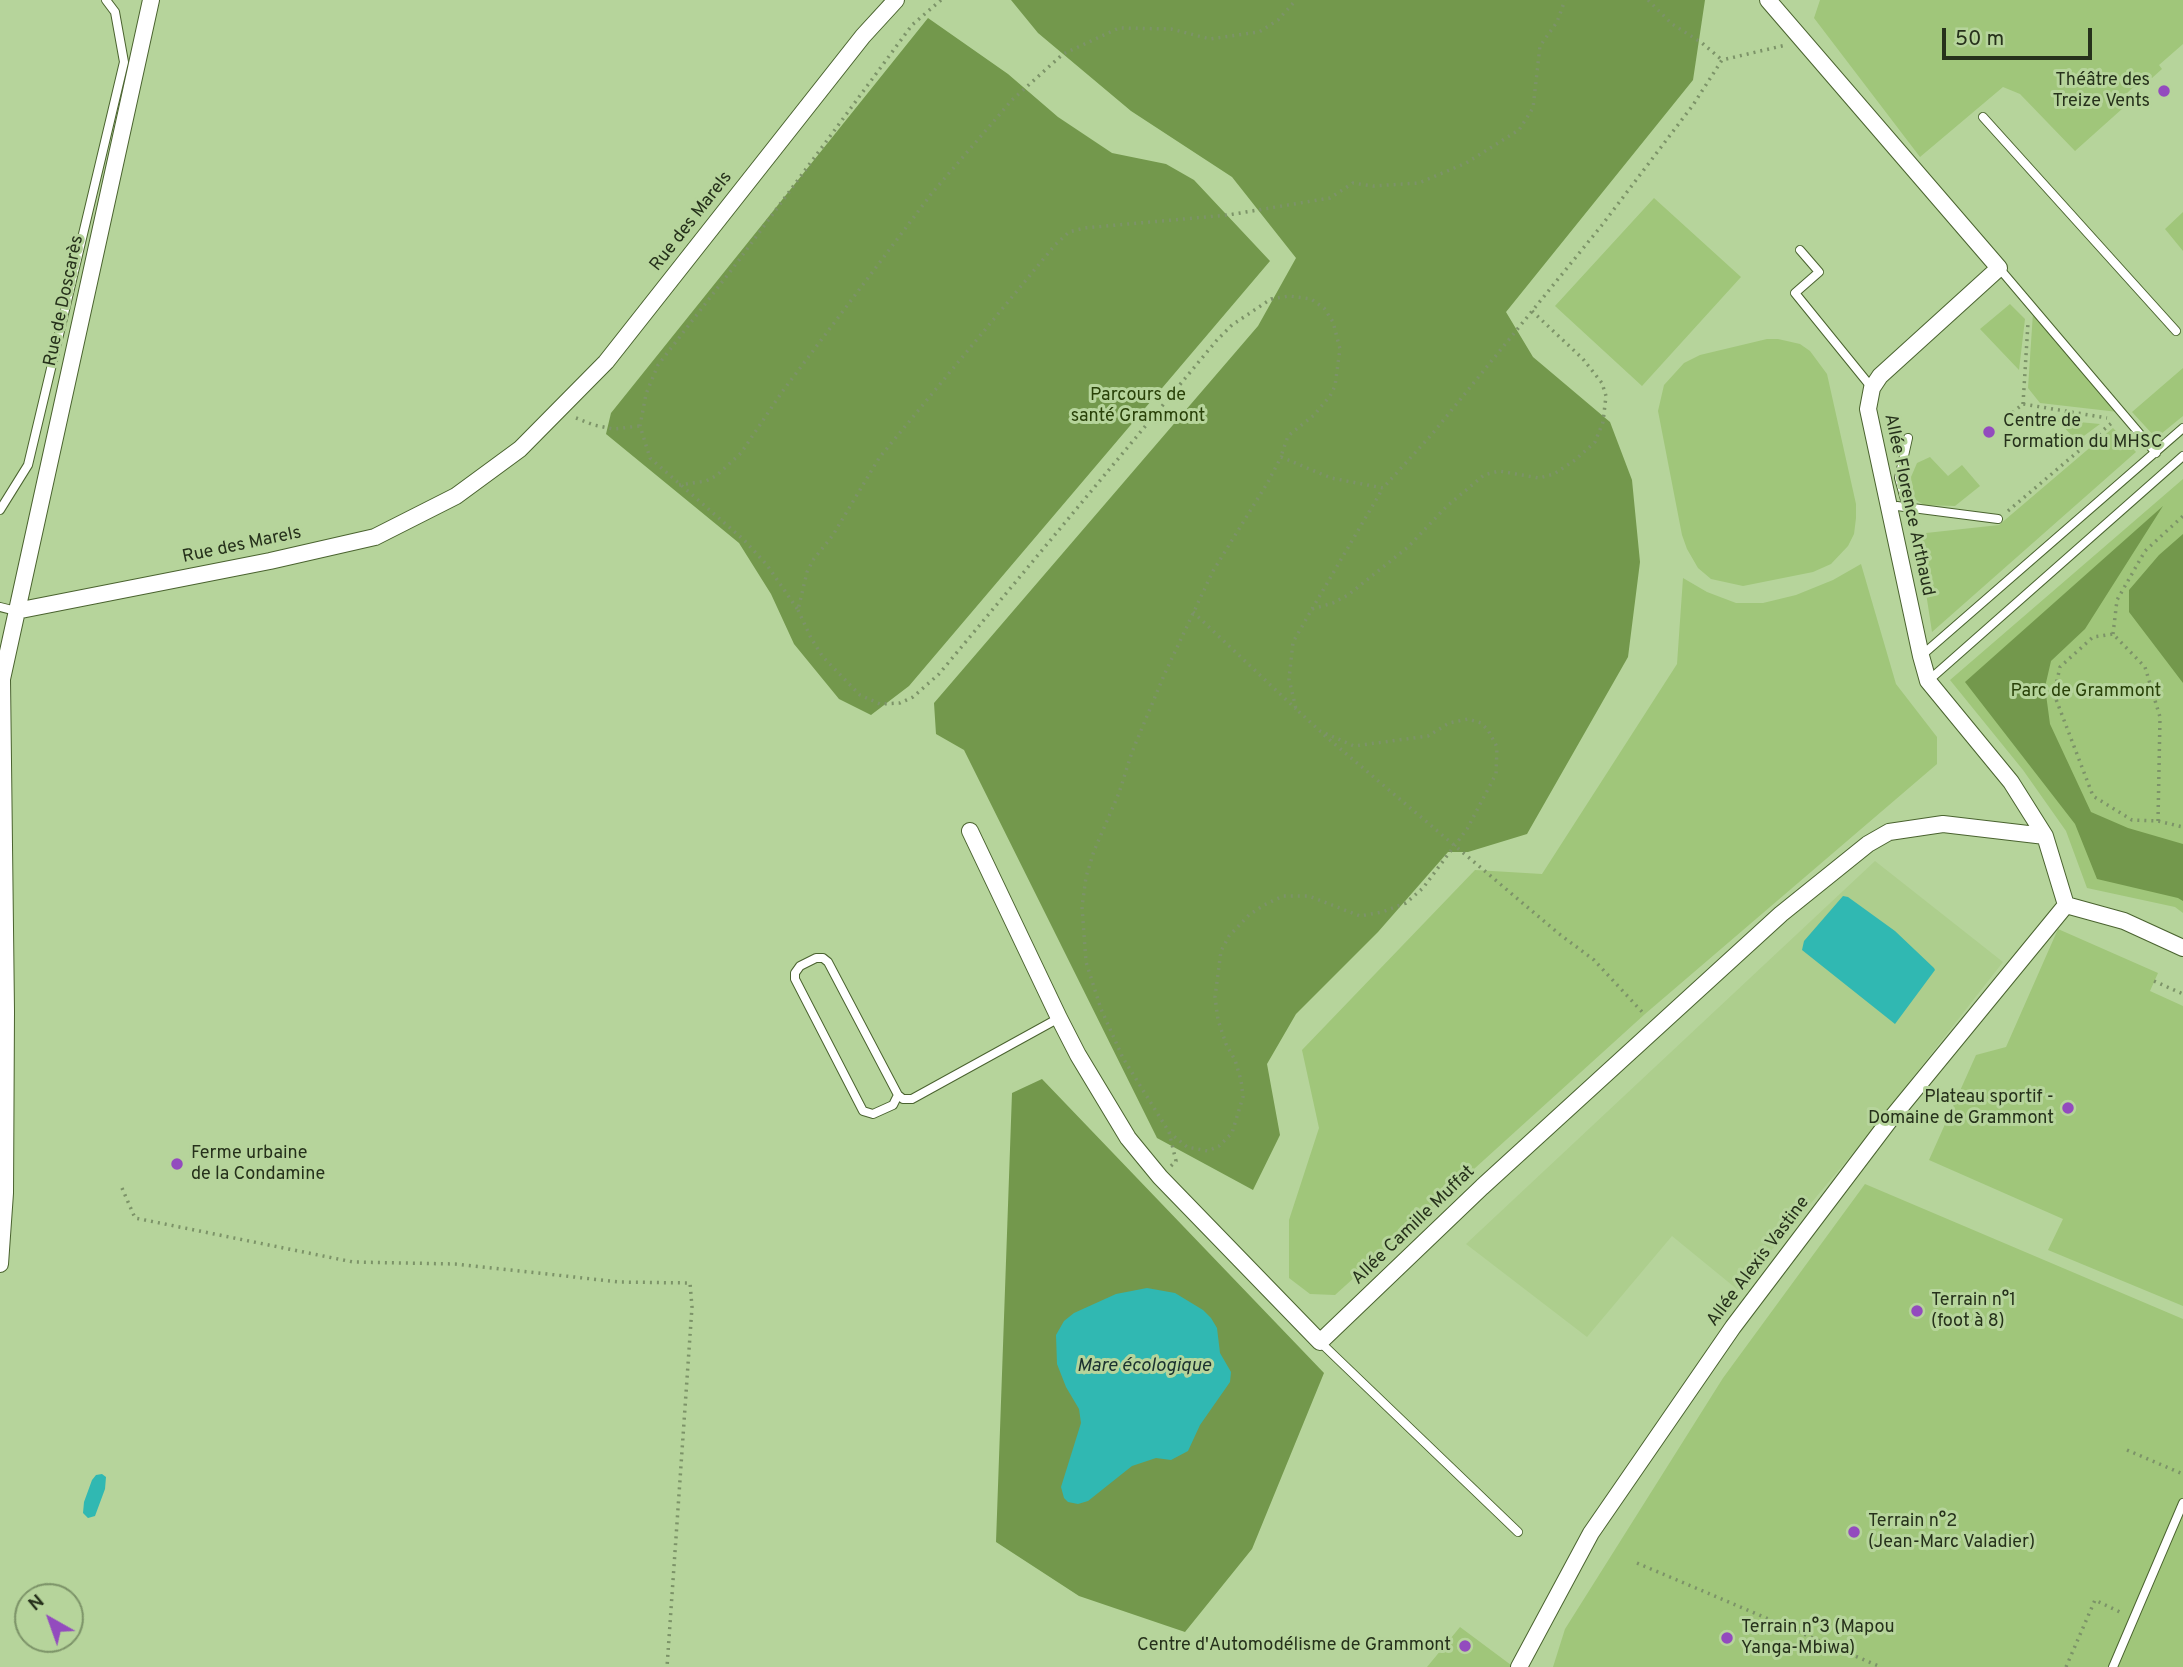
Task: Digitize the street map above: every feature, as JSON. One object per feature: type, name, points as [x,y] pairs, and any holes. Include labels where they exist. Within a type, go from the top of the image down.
[{"type":"street","name":"Rue de Doscarès","points":[[8,609],[150,0]]},
{"type":"street","name":"Rue des Marels","points":[[8,609],[270,561],[375,537],[456,496],[520,449],[606,362],[863,36],[896,0]]},
{"type":"street","points":[[1768,0],[1999,268],[1880,376],[1872,388]]},
{"type":"street","name":"Allée Florence Arthaud","points":[[1872,388],[1868,409],[1928,681],[2011,782],[2045,836],[2066,905]]},
{"type":"street","points":[[0,1264],[5,1193],[6,1011],[2,679],[8,609]]},
{"type":"street","name":"Allée Camille Muffat","points":[[1320,1342],[1482,1187],[1781,914],[1868,844],[1889,832],[1943,824],[2045,836]]},
{"type":"street","points":[[970,831],[1078,1055],[1128,1138],[1160,1177],[1320,1342]]},
{"type":"street","points":[[2066,905],[2124,920],[2183,948]]},
{"type":"street","name":"Allée Alexis Vastine","points":[[1520,1667],[1591,1533],[1733,1327],[1889,1121],[2066,905]]},
{"type":"lane","points":[[0,510],[28,465],[124,62],[115,12],[106,0]]},
{"type":"lane","points":[[1983,117],[2176,331]]},
{"type":"lane","points":[[1800,250],[1819,272],[1795,293],[1872,388]]},
{"type":"lane","points":[[1999,268],[2156,453]]},
{"type":"lane","points":[[1921,656],[2183,428]]},
{"type":"lane","points":[[1907,508],[1899,478],[1908,438]]},
{"type":"lane","points":[[1928,681],[2183,456]]},
{"type":"lane","points":[[1889,510],[1897,506],[1998,519]]},
{"type":"lane","points":[[898,1095],[893,1105],[873,1114],[863,1111],[795,979],[795,972],[800,966],[816,958],[824,958],[828,962],[898,1095],[904,1099],[912,1098],[1059,1018]]},
{"type":"lane","points":[[1320,1342],[1518,1532]]},
{"type":"lane","points":[[2113,1667],[2183,1503]]},
{"type":"path","points":[[942,0],[912,25],[736,264],[657,365],[646,394],[640,425],[650,458],[744,540],[767,565],[798,610],[823,657],[860,695],[880,704],[900,703],[913,697],[939,674],[1232,325],[1271,299],[1289,296],[1311,299],[1324,308],[1333,322],[1340,349],[1335,386],[1330,397],[1314,415],[1288,436],[1268,482],[1213,571],[1165,673],[1132,752],[1086,877],[1082,907],[1086,962],[1101,1009],[1123,1058],[1169,1132],[1176,1161],[1160,1177]]},
{"type":"path","points":[[679,485],[706,481],[716,476],[741,453],[782,392],[932,193],[1012,100],[1063,54],[1119,28],[1171,29],[1210,39],[1259,33],[1278,20],[1296,0]]},
{"type":"path","points":[[798,610],[807,572],[879,458],[1055,245],[1069,232],[1084,228],[1241,213],[1330,198],[1353,183],[1373,186],[1419,183],[1466,163],[1519,130],[1533,108],[1540,46],[1557,22],[1565,0]]},
{"type":"path","points":[[1648,0],[1672,24],[1702,43],[1721,60]]},
{"type":"path","points":[[1300,712],[1296,709],[1289,679],[1293,642],[1383,488],[1433,433],[1532,311],[1693,105],[1721,60],[1804,41]]},
{"type":"path","points":[[2007,417],[2023,404],[2029,302]]},
{"type":"path","points":[[1312,609],[1348,595],[1408,547],[1446,507],[1484,475],[1499,471],[1539,478],[1554,474],[1576,460],[1595,442],[1603,422],[1606,396],[1602,383],[1583,359],[1532,311]]},
{"type":"path","points":[[1998,519],[2116,419],[2023,404]]},
{"type":"path","points":[[550,419],[574,417],[613,429],[640,425]]},
{"type":"path","points":[[1281,457],[1331,478],[1383,488]]},
{"type":"path","points":[[2113,634],[2117,600],[2145,551],[2183,516]]},
{"type":"path","points":[[1194,612],[1320,731],[1558,933],[1594,960],[1657,1028]]},
{"type":"path","points":[[2113,634],[2093,636],[2060,667],[2054,694],[2093,796],[2132,820],[2158,821],[2183,827]]},
{"type":"path","points":[[2113,634],[2145,667],[2160,717],[2158,821]]},
{"type":"path","points":[[1169,1132],[1187,1147],[1208,1151],[1219,1146],[1232,1133],[1243,1097],[1241,1080],[1218,1020],[1214,997],[1221,951],[1230,936],[1249,915],[1283,896],[1309,896],[1360,916],[1382,912],[1406,903],[1423,888],[1467,829],[1496,774],[1497,747],[1481,723],[1468,719],[1449,723],[1428,736],[1354,746],[1320,731]]},
{"type":"path","points":[[2154,981],[2183,994]]},
{"type":"path","points":[[122,1188],[135,1218],[353,1262],[455,1265],[620,1282],[690,1283],[692,1307],[667,1667]]},
{"type":"path","points":[[2127,1450],[2183,1474]]},
{"type":"path","points":[[1637,1563],[1881,1667]]},
{"type":"path","points":[[2066,1667],[2095,1600],[2133,1619]]},
{"type":"shaded area","points":[[1875,861],[2003,962],[1859,1146],[1738,1290],[1672,1236],[1587,1337],[1466,1244]]},
{"type":"green space","points":[[1011,0],[1705,0],[1693,80],[1506,312],[1533,357],[1610,422],[1632,480],[1640,562],[1628,657],[1527,834],[1468,852],[1448,852],[1378,932],[1296,1014],[1267,1064],[1280,1135],[1253,1190],[1157,1138],[964,750],[936,734],[934,703],[1258,326],[1296,258],[1232,177],[1131,111],[1038,33]]},
{"type":"green space","points":[[1820,0],[2183,0],[2183,44],[2159,65],[2162,69],[2152,78],[2148,74],[2127,93],[2132,100],[2075,151],[2020,94],[2003,87],[1920,157],[1814,18]]},
{"type":"green space","name":"Parcours de santé Grammont","points":[[928,18],[1008,74],[1058,117],[1112,153],[1166,164],[1194,180],[1270,261],[909,686],[871,715],[839,699],[794,644],[771,594],[739,543],[606,434],[611,413]]},
{"type":"green space","points":[[1654,198],[1741,277],[1642,386],[1555,306]]},
{"type":"green space","points":[[2183,212],[2183,251],[2165,229]]},
{"type":"green space","points":[[2010,304],[2025,319],[2019,370],[1980,329]]},
{"type":"green space","points":[[2033,313],[2118,412],[2040,403],[2028,388]]},
{"type":"green space","points":[[1767,339],[1800,344],[1810,351],[1827,374],[1856,504],[1856,518],[1854,534],[1848,546],[1831,564],[1813,572],[1743,586],[1711,579],[1698,568],[1687,549],[1658,411],[1664,385],[1684,363],[1700,355]]},
{"type":"green space","points":[[2183,368],[2183,416],[2156,438],[2132,412]]},
{"type":"green space","points":[[2057,420],[2100,424],[2077,441]]},
{"type":"green space","points":[[2113,428],[2136,452],[1932,632],[1917,534],[1999,525]]},
{"type":"green space","points":[[1930,457],[1948,476],[1962,465],[1980,486],[1955,506],[1924,505],[1913,498],[1911,477],[1917,463]]},
{"type":"green space","name":"Parc de Grammont","points":[[2183,479],[2183,913],[2175,907],[2087,888],[2066,831],[2023,770],[1950,680]]},
{"type":"green space","points":[[2163,506],[2085,629],[2051,661],[2045,687],[2050,724],[2091,812],[2128,828],[2183,844],[2183,901],[2097,879],[2075,824],[1965,682]]},
{"type":"green space","points":[[2183,534],[2183,683],[2129,612],[2129,590],[2159,555]]},
{"type":"green space","points":[[1861,564],[1896,684],[1937,737],[1937,764],[1645,1014],[1335,1295],[1310,1294],[1289,1278],[1289,1220],[1319,1128],[1302,1050],[1475,870],[1542,874],[1677,664],[1683,578],[1707,592],[1736,603],[1763,603],[1796,595],[1833,580]]},
{"type":"green space","name":"Plateau sportif - Domaine de Grammont","points":[[2058,929],[2158,973],[2150,991],[2183,1006],[2183,1306],[2048,1250],[2063,1219],[1929,1160],[1976,1055],[2006,1047]]},
{"type":"green space","points":[[1042,1079],[1324,1373],[1252,1549],[1185,1632],[1079,1596],[996,1542],[1012,1093]]},
{"type":"green space","points":[[1865,1184],[2183,1319],[2183,1667],[1553,1667],[1565,1629],[1723,1378]]},
{"type":"green space","name":"Centre d'Automodélisme de Grammont","points":[[1460,1627],[1511,1665],[1510,1667],[1427,1667]]},
{"type":"water","points":[[1843,896],[1895,931],[1935,970],[1895,1024],[1802,950],[1804,941]]},
{"type":"water","name":"Mare écologique","points":[[1147,1288],[1175,1293],[1211,1318],[1217,1328],[1220,1353],[1231,1372],[1230,1382],[1200,1425],[1188,1451],[1171,1460],[1156,1458],[1132,1466],[1088,1501],[1078,1504],[1068,1502],[1061,1487],[1081,1423],[1079,1409],[1057,1364],[1056,1335],[1064,1321],[1074,1313],[1116,1294]]},
{"type":"water","points":[[102,1474],[106,1477],[105,1489],[95,1516],[88,1518],[83,1513],[84,1502],[92,1480],[96,1475]]},
{"type":"place","name":"Théâtre des Treize Vents","points":[[2164,91]]},
{"type":"place","name":"Centre de Formation du MHSC","points":[[1989,432]]},
{"type":"place","name":"Plateau sportif - Domaine de Grammont","points":[[2068,1108]]},
{"type":"place","name":"Ferme urbaine de la Condamine","points":[[177,1164]]},
{"type":"place","name":"Terrain n°1 (foot à 8)","points":[[1917,1311]]},
{"type":"place","name":"Terrain n°2 (Jean-Marc Valadier)","points":[[1854,1532]]},
{"type":"place","name":"Terrain n°3 (Mapou Yanga-Mbiwa)","points":[[1727,1638]]},
{"type":"place","name":"Centre d'Automodélisme de Grammont","points":[[1465,1646]]}]
